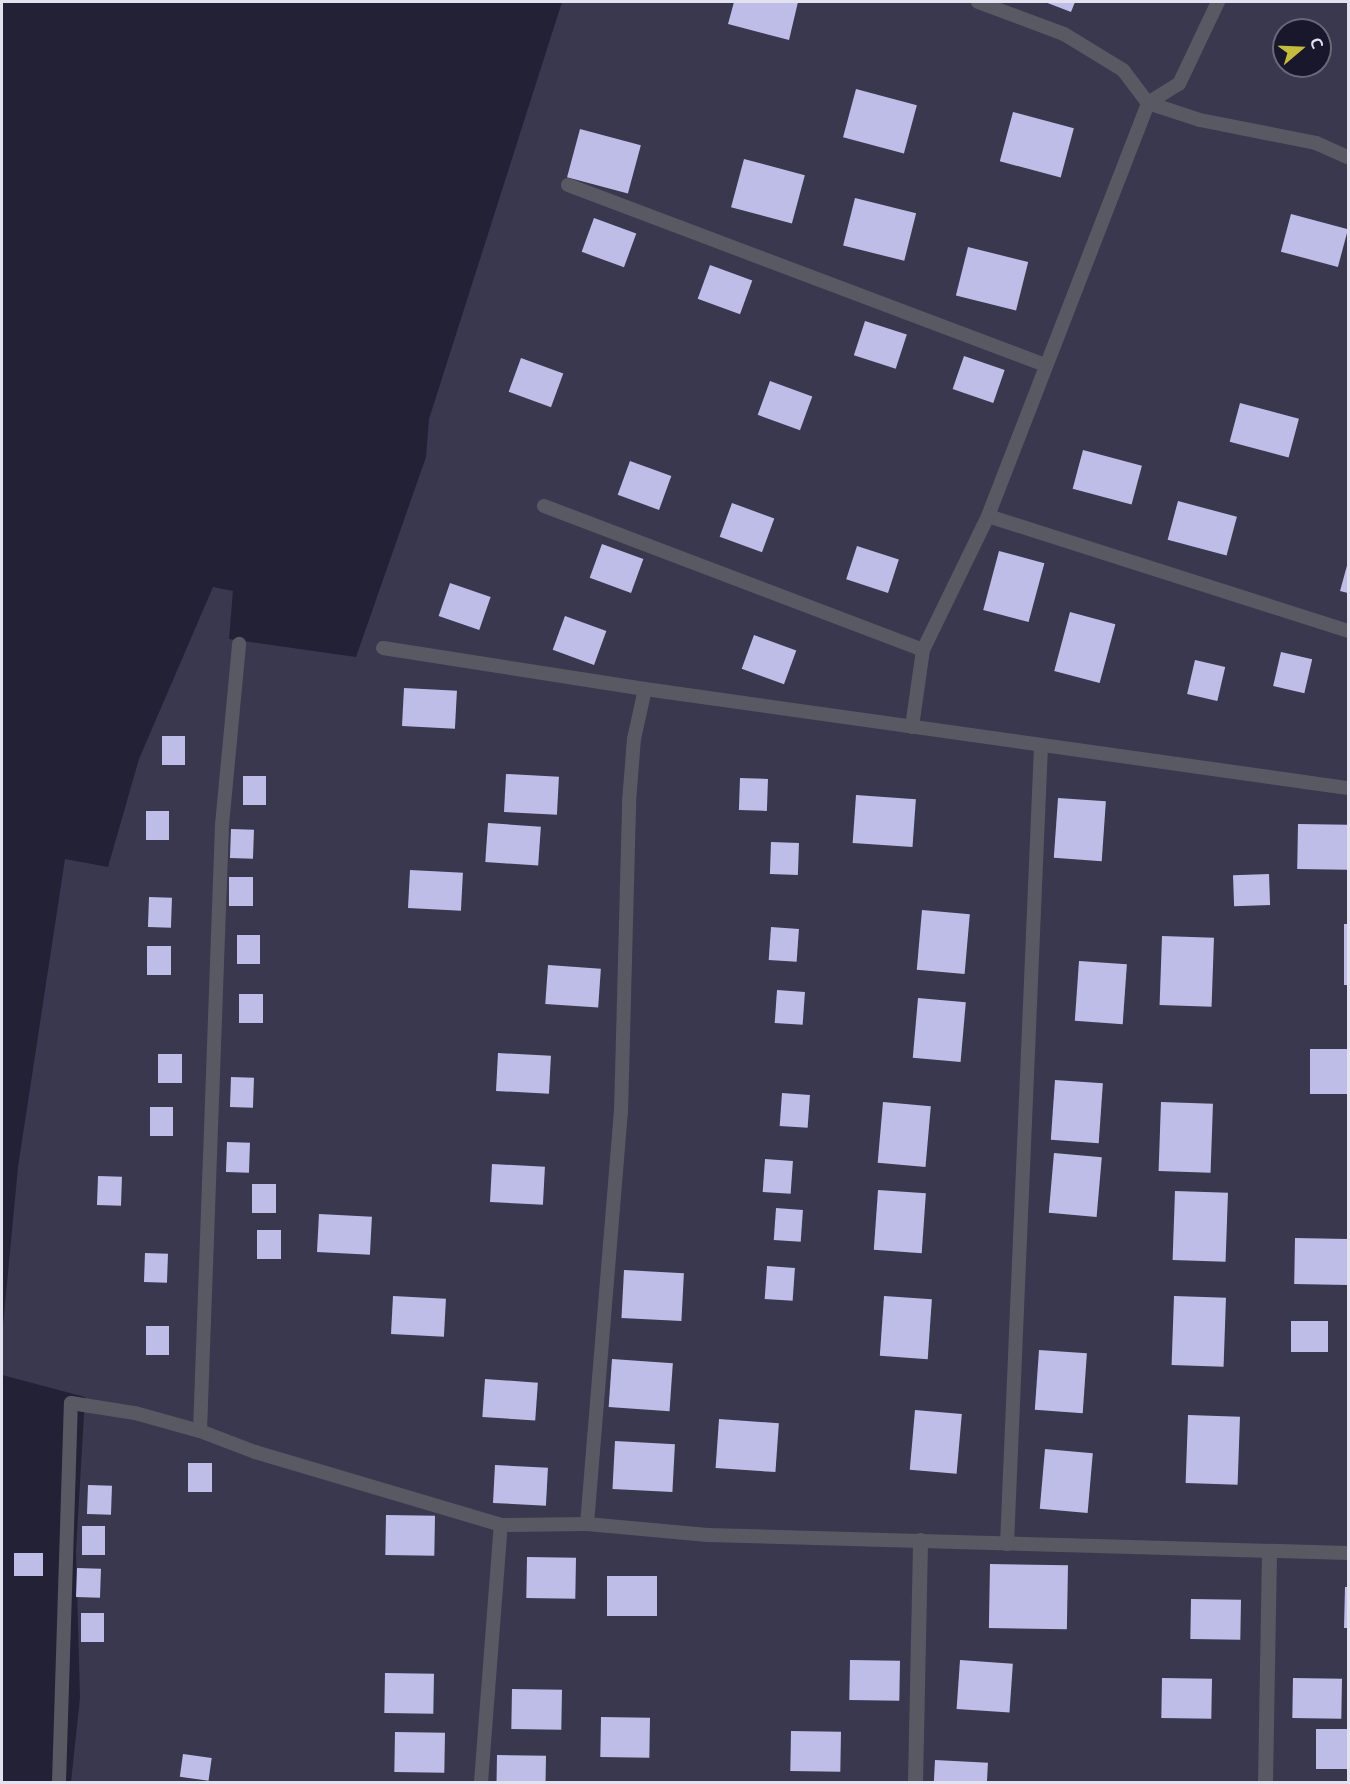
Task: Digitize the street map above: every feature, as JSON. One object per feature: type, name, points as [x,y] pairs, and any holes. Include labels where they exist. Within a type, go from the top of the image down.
[{"type":"street","points":[[915,1782],[920,1540]]},
{"type":"street","points":[[1265,1782],[1269,1553]]},
{"type":"lane","points":[[978,2],[1064,34],[1123,70],[1148,103],[1200,120],[1316,143],[1348,157]]},
{"type":"lane","points":[[912,727],[923,650],[988,516],[1045,365],[1104,225],[1148,103],[1179,84],[1218,2]]},
{"type":"lane","points":[[568,185],[1045,365]]},
{"type":"lane","points":[[544,506],[923,650]]},
{"type":"lane","points":[[988,516],[1348,631]]},
{"type":"lane","points":[[200,1431],[222,825],[239,644]]},
{"type":"lane","points":[[383,648],[645,689],[1348,788]]},
{"type":"lane","points":[[587,1524],[621,1113],[628,802],[634,739],[645,689]]},
{"type":"lane","points":[[1007,1544],[1041,746]]},
{"type":"lane","points":[[59,1782],[71,1403],[135,1413],[200,1431],[255,1452],[501,1525],[587,1524],[708,1535],[920,1540],[1269,1553],[1348,1553]]},
{"type":"lane","points":[[481,1782],[501,1525]]},
{"type":"shaded area","points":[[562,2],[1348,2],[1348,1782],[71,1782],[80,1698],[76,1551],[85,1397],[2,1375],[2,1336],[18,1167],[65,859],[108,867],[139,759],[213,587],[233,591],[229,639],[356,657],[426,457],[429,419]]},
{"type":"building","points":[[734,2],[798,2],[789,40],[728,24]]},
{"type":"building","points":[[1045,2],[1075,2],[1071,12]]},
{"type":"building","points":[[856,89],[917,105],[904,154],[843,137]]},
{"type":"building","points":[[1013,112],[1074,128],[1061,178],[1000,161]]},
{"type":"building","points":[[580,129],[641,145],[628,194],[567,177]]},
{"type":"building","points":[[744,159],[805,175],[792,224],[731,207]]},
{"type":"building","points":[[855,198],[916,213],[904,261],[843,246]]},
{"type":"building","points":[[1291,214],[1348,229],[1338,267],[1281,252]]},
{"type":"building","points":[[594,218],[636,233],[624,267],[582,252]]},
{"type":"building","points":[[968,247],[1028,262],[1016,311],[956,296]]},
{"type":"building","points":[[710,265],[752,280],[740,314],[698,299]]},
{"type":"building","points":[[865,321],[907,335],[896,369],[854,355]]},
{"type":"building","points":[[964,356],[1005,370],[993,403],[953,389]]},
{"type":"building","points":[[521,358],[563,373],[551,407],[509,392]]},
{"type":"building","points":[[770,381],[812,396],[800,430],[758,415]]},
{"type":"building","points":[[1240,403],[1299,419],[1289,457],[1230,442]]},
{"type":"building","points":[[1083,450],[1142,466],[1132,504],[1073,489]]},
{"type":"building","points":[[630,461],[671,476],[659,510],[618,495]]},
{"type":"building","points":[[1178,501],[1237,517],[1227,555],[1168,540]]},
{"type":"building","points":[[732,503],[774,518],[762,552],[720,537]]},
{"type":"building","points":[[602,544],[643,559],[631,593],[590,578]]},
{"type":"building","points":[[857,546],[899,560],[888,593],[846,579]]},
{"type":"building","points":[[999,551],[1044,563],[1029,622],[983,610]]},
{"type":"building","points":[[1348,562],[1348,593],[1340,591]]},
{"type":"building","points":[[450,583],[491,597],[479,630],[439,616]]},
{"type":"building","points":[[1070,612],[1115,624],[1100,683],[1054,671]]},
{"type":"building","points":[[565,616],[606,631],[594,665],[553,650]]},
{"type":"building","points":[[754,635],[796,650],[784,684],[742,669]]},
{"type":"building","points":[[1281,652],[1312,659],[1304,693],[1273,686]]},
{"type":"building","points":[[1195,660],[1225,667],[1217,701],[1187,694]]},
{"type":"building","points":[[404,688],[457,691],[455,729],[402,726]]},
{"type":"building","points":[[162,736],[185,736],[185,765],[162,765]]},
{"type":"building","points":[[506,774],[559,777],[557,815],[504,812]]},
{"type":"building","points":[[243,776],[266,776],[266,805],[243,805]]},
{"type":"building","points":[[740,778],[768,779],[767,811],[739,810]]},
{"type":"building","points":[[856,795],[916,799],[913,847],[853,843]]},
{"type":"building","points":[[1058,798],[1106,801],[1102,861],[1054,858]]},
{"type":"building","points":[[146,811],[169,811],[169,840],[146,840]]},
{"type":"building","points":[[488,823],[541,827],[538,866],[485,862]]},
{"type":"building","points":[[1298,824],[1348,825],[1347,870],[1297,869]]},
{"type":"building","points":[[231,829],[254,830],[253,859],[230,858]]},
{"type":"building","points":[[771,842],[799,843],[798,875],[770,874]]},
{"type":"building","points":[[410,870],[463,873],[461,911],[408,908]]},
{"type":"building","points":[[1269,874],[1270,905],[1234,906],[1233,875]]},
{"type":"building","points":[[229,877],[253,877],[253,906],[229,906]]},
{"type":"building","points":[[149,897],[172,898],[171,928],[148,927]]},
{"type":"building","points":[[922,910],[970,914],[965,974],[917,970]]},
{"type":"building","points":[[1344,924],[1348,924],[1348,985],[1344,985]]},
{"type":"building","points":[[771,927],[799,929],[797,962],[769,960]]},
{"type":"building","points":[[237,935],[260,935],[260,964],[237,964]]},
{"type":"building","points":[[1162,936],[1214,938],[1212,1007],[1160,1005]]},
{"type":"building","points":[[147,946],[171,946],[171,975],[147,975]]},
{"type":"building","points":[[1079,961],[1127,964],[1123,1024],[1075,1021]]},
{"type":"building","points":[[548,965],[601,969],[598,1008],[545,1004]]},
{"type":"building","points":[[777,990],[805,992],[803,1025],[775,1023]]},
{"type":"building","points":[[239,994],[263,994],[263,1023],[239,1023]]},
{"type":"building","points":[[918,998],[966,1002],[961,1062],[913,1058]]},
{"type":"building","points":[[1310,1049],[1348,1049],[1348,1094],[1310,1094]]},
{"type":"building","points":[[498,1053],[551,1056],[549,1094],[496,1091]]},
{"type":"building","points":[[158,1054],[182,1054],[182,1083],[158,1083]]},
{"type":"building","points":[[231,1077],[254,1078],[253,1108],[230,1107]]},
{"type":"building","points":[[1055,1080],[1103,1083],[1099,1143],[1051,1140]]},
{"type":"building","points":[[782,1093],[810,1095],[808,1128],[780,1126]]},
{"type":"building","points":[[883,1102],[931,1106],[926,1167],[878,1163]]},
{"type":"building","points":[[1161,1102],[1213,1104],[1211,1173],[1159,1171]]},
{"type":"building","points":[[150,1107],[173,1107],[173,1136],[150,1136]]},
{"type":"building","points":[[227,1142],[250,1143],[249,1173],[226,1172]]},
{"type":"building","points":[[1054,1153],[1102,1157],[1097,1217],[1049,1213]]},
{"type":"building","points":[[765,1159],[793,1161],[791,1194],[763,1192]]},
{"type":"building","points":[[492,1164],[545,1167],[543,1205],[490,1202]]},
{"type":"building","points":[[98,1176],[122,1177],[121,1206],[97,1205]]},
{"type":"building","points":[[252,1184],[276,1184],[276,1213],[252,1213]]},
{"type":"building","points":[[878,1190],[926,1193],[922,1253],[874,1250]]},
{"type":"building","points":[[1175,1191],[1228,1193],[1226,1262],[1173,1260]]},
{"type":"building","points":[[776,1208],[803,1210],[801,1242],[774,1240]]},
{"type":"building","points":[[319,1214],[372,1217],[370,1255],[317,1252]]},
{"type":"building","points":[[257,1230],[281,1230],[281,1259],[257,1259]]},
{"type":"building","points":[[1295,1238],[1348,1239],[1347,1285],[1294,1284]]},
{"type":"building","points":[[145,1253],[168,1254],[167,1283],[144,1282]]},
{"type":"building","points":[[767,1266],[795,1268],[793,1301],[765,1299]]},
{"type":"building","points":[[624,1270],[684,1273],[681,1321],[621,1318]]},
{"type":"building","points":[[393,1296],[446,1299],[444,1337],[391,1334]]},
{"type":"building","points":[[884,1296],[932,1299],[928,1359],[880,1356]]},
{"type":"building","points":[[1174,1296],[1226,1298],[1224,1367],[1172,1365]]},
{"type":"building","points":[[1291,1321],[1328,1321],[1328,1352],[1291,1352]]},
{"type":"building","points":[[146,1326],[169,1326],[169,1355],[146,1355]]},
{"type":"building","points":[[1039,1350],[1087,1353],[1083,1413],[1035,1410]]},
{"type":"building","points":[[612,1359],[673,1363],[670,1411],[609,1407]]},
{"type":"building","points":[[485,1379],[538,1383],[535,1421],[482,1417]]},
{"type":"building","points":[[915,1410],[962,1414],[957,1474],[910,1470]]},
{"type":"building","points":[[1188,1415],[1240,1417],[1238,1485],[1186,1483]]},
{"type":"building","points":[[719,1419],[779,1423],[775,1472],[716,1468]]},
{"type":"building","points":[[615,1441],[675,1444],[672,1492],[612,1489]]},
{"type":"building","points":[[1045,1449],[1093,1453],[1088,1513],[1040,1509]]},
{"type":"building","points":[[188,1463],[212,1463],[212,1492],[188,1492]]},
{"type":"building","points":[[495,1465],[548,1468],[546,1506],[493,1503]]},
{"type":"building","points":[[88,1485],[112,1486],[111,1515],[87,1514]]},
{"type":"building","points":[[386,1515],[435,1516],[434,1556],[385,1555]]},
{"type":"building","points":[[82,1526],[105,1526],[105,1555],[82,1555]]},
{"type":"building","points":[[14,1553],[43,1553],[43,1576],[14,1576]]},
{"type":"building","points":[[527,1557],[576,1558],[575,1599],[526,1598]]},
{"type":"building","points":[[990,1564],[1068,1565],[1067,1629],[989,1628]]},
{"type":"building","points":[[77,1568],[101,1569],[100,1598],[76,1597]]},
{"type":"building","points":[[607,1576],[657,1576],[657,1616],[607,1616]]},
{"type":"building","points":[[1345,1587],[1348,1587],[1348,1628],[1344,1628]]},
{"type":"building","points":[[1191,1599],[1241,1600],[1240,1640],[1190,1639]]},
{"type":"building","points":[[81,1613],[104,1613],[104,1642],[81,1642]]},
{"type":"building","points":[[850,1660],[900,1661],[899,1701],[849,1700]]},
{"type":"building","points":[[960,1660],[1013,1664],[1009,1713],[957,1709]]},
{"type":"building","points":[[385,1673],[434,1674],[433,1714],[384,1713]]},
{"type":"building","points":[[1162,1678],[1212,1679],[1211,1719],[1161,1718]]},
{"type":"building","points":[[1293,1678],[1342,1679],[1341,1719],[1292,1718]]},
{"type":"building","points":[[512,1689],[562,1690],[561,1730],[511,1729]]},
{"type":"building","points":[[601,1717],[650,1718],[649,1758],[600,1757]]},
{"type":"building","points":[[1316,1729],[1348,1729],[1348,1769],[1316,1769]]},
{"type":"building","points":[[791,1731],[841,1732],[840,1772],[790,1771]]},
{"type":"building","points":[[395,1732],[445,1733],[444,1773],[394,1772]]},
{"type":"building","points":[[183,1754],[212,1758],[209,1781],[180,1777]]},
{"type":"building","points":[[497,1755],[546,1756],[546,1782],[497,1782]]},
{"type":"building","points":[[935,1760],[988,1763],[987,1782],[934,1782]]}]
